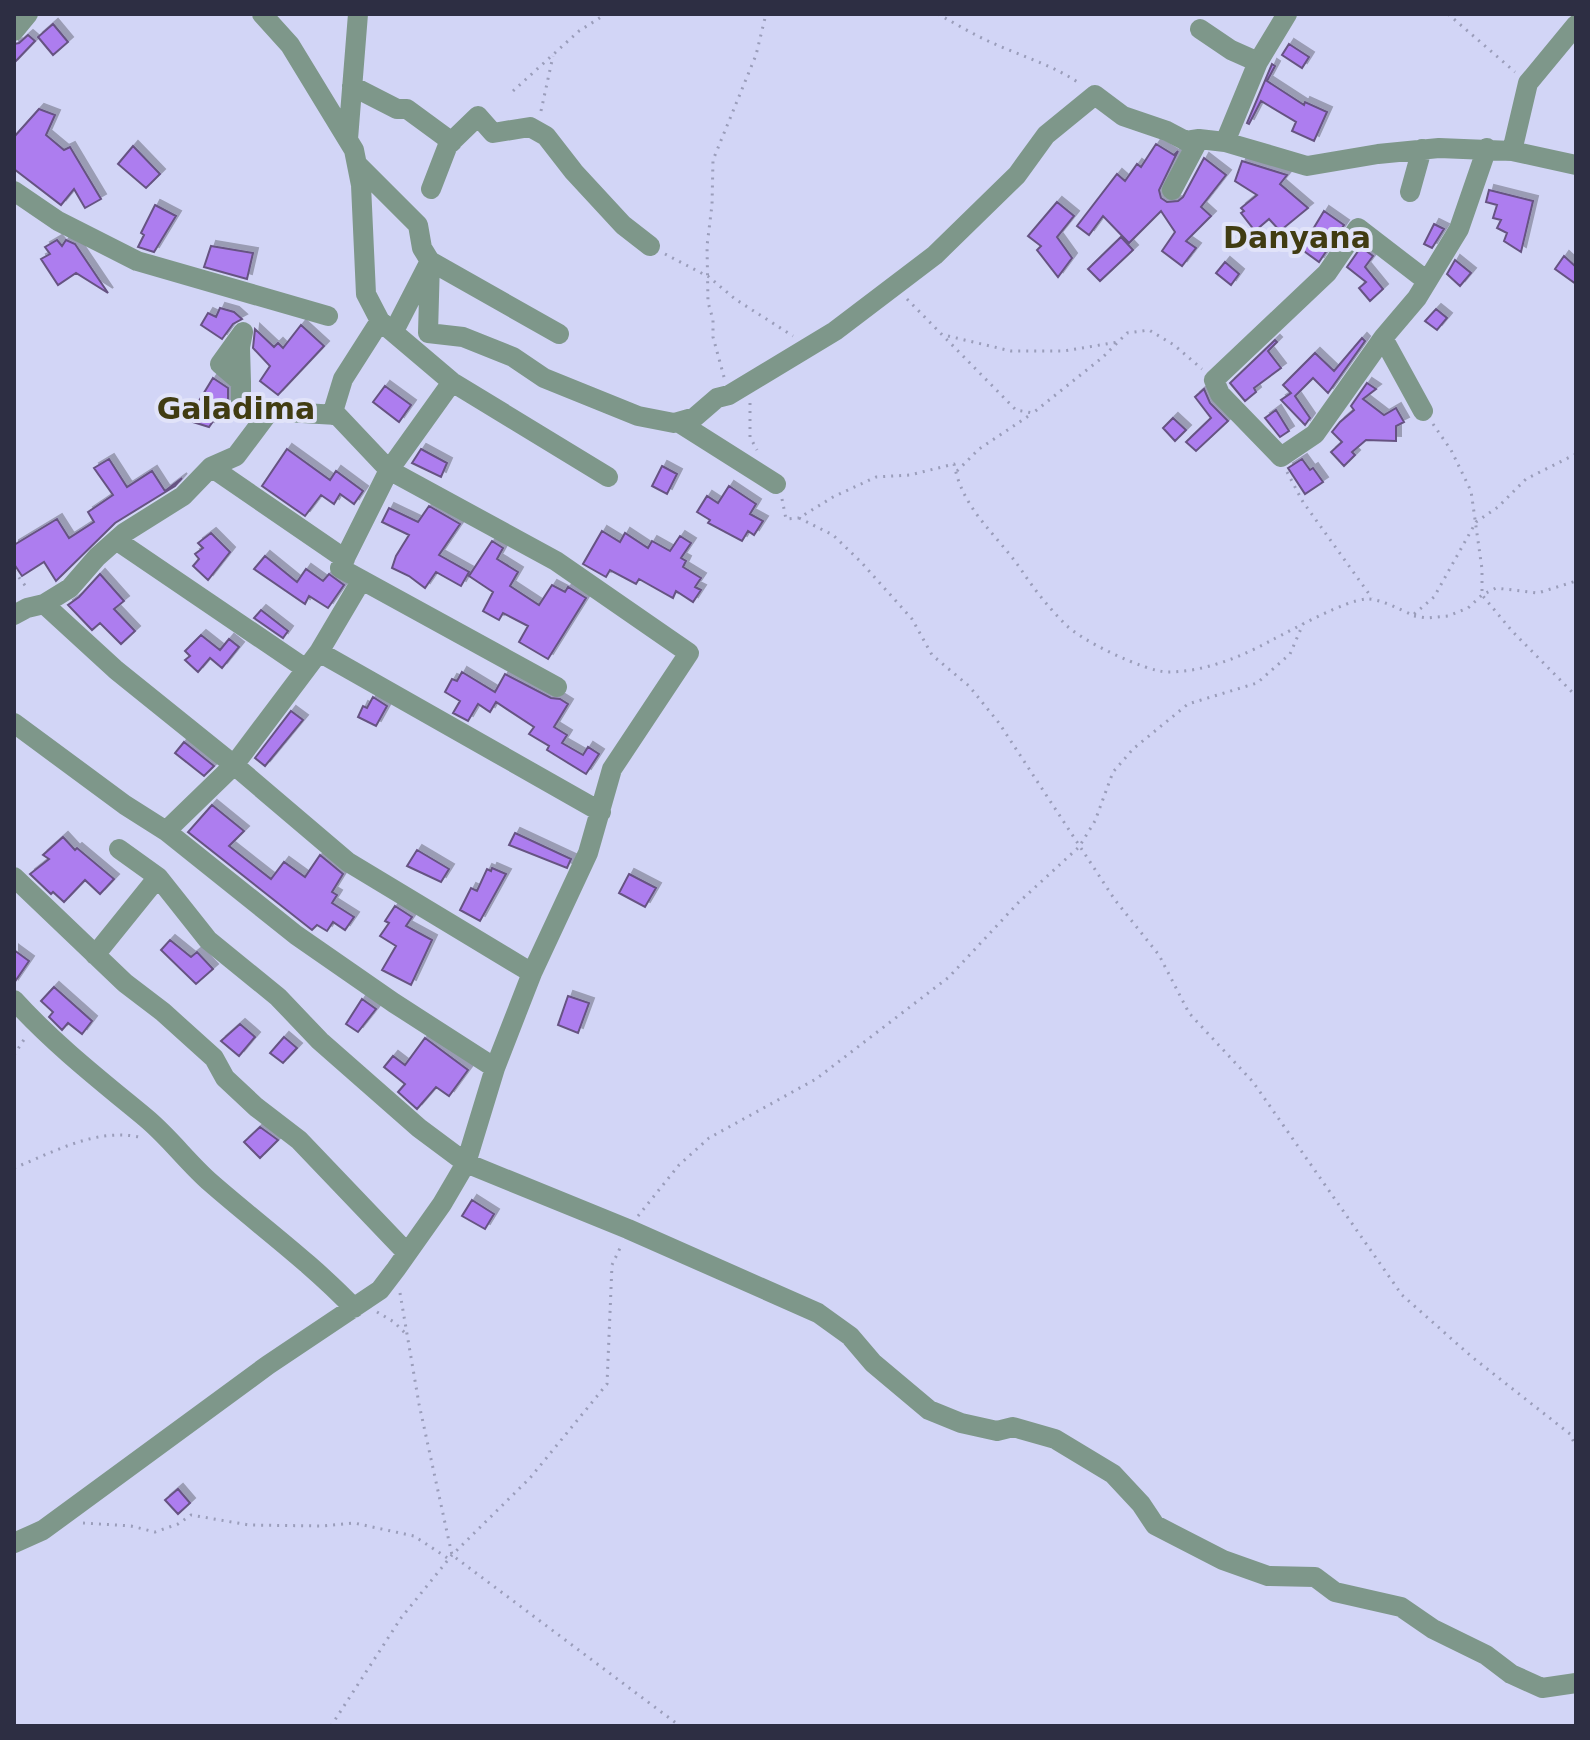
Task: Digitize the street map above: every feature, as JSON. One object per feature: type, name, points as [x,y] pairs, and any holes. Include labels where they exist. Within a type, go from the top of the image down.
[{"type":"street","points":[[14,31],[28,14]]},
{"type":"street","points":[[262,14],[290,45],[354,150],[361,185],[366,294],[387,326],[452,382],[608,477]]},
{"type":"street","points":[[348,139],[358,14]]},
{"type":"street","points":[[1225,142],[1258,62],[1287,14]]},
{"type":"street","points":[[1512,151],[1528,83],[1576,25]]},
{"type":"street","points":[[1200,29],[1231,50],[1258,62]]},
{"type":"street","points":[[352,86],[397,109],[407,109],[452,142]]},
{"type":"street","points":[[678,422],[695,417],[717,398],[729,395],[809,347],[896,287],[935,255],[1006,186],[1046,135],[1095,95],[1123,116],[1186,141],[1225,142],[1307,166],[1422,149],[1487,148],[1576,165]]},
{"type":"street","points":[[431,189],[452,142],[478,116],[493,133],[530,127],[541,133],[623,225],[650,246]]},
{"type":"street","points":[[1172,190],[1199,139]]},
{"type":"street","points":[[1427,281],[1358,228],[1327,273],[1214,380],[1220,394],[1281,457],[1315,434],[1383,338],[1417,298],[1459,229],[1487,148]]},
{"type":"street","points":[[1410,192],[1422,149]]},
{"type":"street","points":[[357,164],[418,225],[422,248],[430,261],[559,334]]},
{"type":"street","points":[[14,191],[58,221],[137,261],[328,316]]},
{"type":"street","points":[[332,415],[343,379],[387,326],[430,261]]},
{"type":"street","points":[[430,261],[428,333],[463,337],[513,357],[544,378],[597,401],[638,416],[678,422],[776,484]]},
{"type":"street","points":[[1383,338],[1423,411]]},
{"type":"street","points":[[14,1543],[43,1530],[268,1365],[380,1290],[442,1204],[466,1163],[495,1068],[532,973],[588,853],[612,769],[689,653],[556,561],[389,470],[337,415],[252,410],[241,402],[241,382]]},
{"type":"street","points":[[452,382],[389,470],[340,568],[557,687]]},
{"type":"street","points":[[14,615],[70,588],[116,540],[183,496],[211,467],[236,456],[269,412]]},
{"type":"street","points":[[211,467],[345,559]]},
{"type":"street","points":[[116,540],[306,669]]},
{"type":"street","points":[[166,831],[234,765],[319,652],[361,581]]},
{"type":"street","points":[[41,604],[348,862],[532,973]]},
{"type":"street","points":[[319,652],[601,812]]},
{"type":"street","points":[[14,723],[125,805],[166,831],[296,935],[495,1068]]},
{"type":"street","points":[[119,849],[158,877],[208,940],[278,997],[320,1041],[419,1128],[466,1163],[628,1229],[818,1313],[850,1336],[873,1363],[929,1410],[961,1423],[997,1431],[1013,1427],[1055,1439],[1113,1474],[1141,1504],[1155,1525],[1223,1560],[1268,1576],[1315,1577],[1335,1592],[1401,1607],[1433,1629],[1486,1655],[1511,1674],[1542,1688],[1576,1683]]},
{"type":"street","points":[[14,877],[95,955],[214,1058],[225,1078],[256,1107],[299,1140],[401,1261]]},
{"type":"street","points":[[95,955],[158,877]]},
{"type":"street","points":[[14,1000],[91,1074],[150,1121],[210,1182],[321,1274],[354,1308]]},
{"type":"path","points":[[513,91],[579,31],[606,14]]},
{"type":"path","points":[[729,395],[713,337],[713,320],[708,302],[707,246],[713,160],[756,55],[766,14]]},
{"type":"path","points":[[938,14],[990,42],[1067,75],[1095,95]]},
{"type":"path","points":[[1448,14],[1528,83]]},
{"type":"path","points":[[541,133],[541,112],[553,56]]},
{"type":"path","points":[[650,246],[709,277],[735,299],[809,347]]},
{"type":"path","points":[[896,287],[1016,410],[1033,413]]},
{"type":"path","points":[[956,472],[979,449],[1033,413],[1127,333],[1149,330],[1174,345],[1214,380]]},
{"type":"path","points":[[944,336],[1011,351],[1064,351],[1118,342]]},
{"type":"path","points":[[1423,411],[1451,450],[1471,491],[1482,595],[1512,631],[1576,696]]},
{"type":"path","points":[[1413,615],[1434,597],[1476,522],[1498,507],[1526,479],[1576,454]]},
{"type":"path","points":[[1281,457],[1296,492],[1373,600]]},
{"type":"path","points":[[1576,581],[1538,593],[1496,588],[1482,595],[1468,608],[1448,616],[1427,618],[1366,599],[1214,665],[1166,672],[1125,659],[1065,625],[1011,554],[981,523],[971,508],[954,464],[910,475],[876,477],[833,497],[799,518],[833,535],[852,553],[912,619],[932,655],[969,686],[999,723],[1115,900],[1159,955],[1189,1013],[1253,1082],[1402,1295],[1472,1357],[1570,1434],[1576,1447]]},
{"type":"path","points":[[14,571],[41,604]]},
{"type":"path","points":[[331,1726],[401,1618],[450,1557],[530,1478],[607,1384],[612,1265],[628,1229],[679,1165],[709,1138],[816,1079],[949,977],[1019,902],[1079,847],[1095,821],[1113,772],[1133,749],[1188,704],[1257,683],[1290,654],[1303,624]]},
{"type":"path","points":[[14,1055],[36,1024]]},
{"type":"path","points":[[14,1168],[95,1135],[140,1137]]},
{"type":"path","points":[[401,1261],[406,1334],[450,1557]]},
{"type":"path","points":[[354,1308],[373,1309],[406,1334]]},
{"type":"path","points":[[78,1523],[131,1526],[155,1532],[178,1524],[191,1515],[249,1525],[354,1523],[414,1536],[450,1557],[680,1726]]},
{"type":"building","points":[[53,24],[68,42],[53,55],[38,37]]},
{"type":"building","points":[[28,35],[35,41],[14,63],[14,44]]},
{"type":"building","points":[[1289,44],[1309,57],[1302,68],[1282,55]]},
{"type":"building","points":[[1272,64],[1275,66],[1267,81],[1304,105],[1305,102],[1327,112],[1314,141],[1292,131],[1296,122],[1261,101],[1247,123]]},
{"type":"building","points":[[39,109],[55,115],[46,135],[64,150],[70,147],[101,199],[85,208],[74,189],[61,205],[14,169],[14,137]]},
{"type":"building","points":[[1156,144],[1174,155],[1178,151],[1159,190],[1161,198],[1167,202],[1183,197],[1204,158],[1226,175],[1201,207],[1211,216],[1186,241],[1196,248],[1182,266],[1162,251],[1175,232],[1161,211],[1129,243],[1103,216],[1089,235],[1077,226],[1117,174],[1125,181],[1137,164],[1141,167]]},
{"type":"building","points":[[133,146],[160,174],[146,188],[118,164]]},
{"type":"building","points":[[1242,161],[1287,175],[1280,184],[1308,208],[1280,231],[1269,219],[1255,231],[1241,213],[1244,211],[1241,208],[1257,195],[1235,181]]},
{"type":"building","points":[[1489,190],[1533,201],[1521,252],[1504,241],[1507,233],[1497,228],[1501,220],[1493,218],[1497,205],[1486,202]]},
{"type":"building","points":[[1057,202],[1074,216],[1057,237],[1072,258],[1058,277],[1037,250],[1041,246],[1028,236]]},
{"type":"building","points":[[155,205],[176,216],[154,252],[138,247],[144,235],[141,233]]},
{"type":"building","points":[[1324,211],[1344,225],[1319,262],[1301,249]]},
{"type":"building","points":[[1434,224],[1444,229],[1432,248],[1424,244]]},
{"type":"building","points":[[1121,237],[1133,250],[1100,281],[1088,269]]},
{"type":"building","points":[[57,240],[62,246],[66,240],[75,244],[108,293],[76,273],[58,285],[41,259],[50,254],[45,247]]},
{"type":"building","points":[[211,246],[253,253],[247,279],[204,267]]},
{"type":"building","points":[[1361,247],[1373,256],[1365,267],[1383,289],[1370,301],[1359,288],[1366,282],[1347,267]]},
{"type":"building","points":[[1564,256],[1576,267],[1576,284],[1555,269]]},
{"type":"building","points":[[1455,260],[1471,273],[1460,286],[1447,274]]},
{"type":"building","points":[[1225,262],[1239,274],[1231,285],[1216,273]]},
{"type":"building","points":[[220,308],[234,312],[242,319],[233,324],[222,339],[201,325],[208,313],[216,317]]},
{"type":"building","points":[[1436,309],[1447,318],[1437,330],[1425,321]]},
{"type":"building","points":[[301,325],[324,346],[278,395],[260,381],[270,366],[253,348],[255,329],[274,347],[278,343],[283,348]]},
{"type":"building","points":[[1362,338],[1365,341],[1328,393],[1313,378],[1295,396],[1310,418],[1305,425],[1281,400],[1291,393],[1283,385],[1315,353],[1334,371]]},
{"type":"building","points":[[1275,340],[1277,342],[1268,351],[1281,368],[1254,388],[1256,392],[1245,401],[1230,383]]},
{"type":"building","points":[[213,378],[228,388],[228,400],[209,427],[193,422],[199,401]]},
{"type":"building","points":[[1367,383],[1376,389],[1363,399],[1384,415],[1396,408],[1404,422],[1396,426],[1396,441],[1366,440],[1352,452],[1355,455],[1344,466],[1331,452],[1342,442],[1332,432],[1354,410],[1351,406]]},
{"type":"building","points":[[385,386],[411,405],[399,422],[373,402]]},
{"type":"building","points":[[1204,389],[1210,403],[1228,421],[1196,451],[1186,442],[1211,418],[1195,397]]},
{"type":"building","points":[[1276,410],[1289,431],[1280,437],[1265,418]]},
{"type":"building","points":[[1173,418],[1186,430],[1175,441],[1163,428]]},
{"type":"building","points":[[287,449],[330,480],[336,471],[363,491],[354,504],[340,494],[334,504],[321,495],[305,516],[262,486]]},
{"type":"building","points":[[421,449],[447,463],[441,477],[412,463]]},
{"type":"building","points":[[109,459],[127,487],[152,471],[165,491],[182,478],[175,486],[115,523],[56,581],[44,562],[22,576],[14,564],[14,545],[57,519],[69,538],[94,522],[88,512],[113,495],[94,468]]},
{"type":"building","points":[[1302,459],[1323,482],[1305,494],[1288,468]]},
{"type":"building","points":[[662,466],[677,474],[667,494],[652,486]]},
{"type":"building","points":[[729,486],[756,504],[750,514],[763,521],[754,535],[748,531],[742,541],[708,523],[710,520],[697,512],[707,496],[718,503]]},
{"type":"building","points":[[429,506],[460,524],[439,555],[469,572],[461,586],[436,572],[425,588],[392,568],[409,535],[382,522],[389,508],[418,522]]},
{"type":"building","points":[[602,531],[620,542],[625,533],[648,548],[652,541],[670,551],[680,536],[691,543],[681,558],[686,561],[683,567],[701,578],[695,587],[701,590],[693,602],[676,591],[673,598],[639,579],[636,584],[610,570],[606,577],[583,564]]},
{"type":"building","points":[[211,533],[230,552],[208,580],[193,566],[199,559],[195,554],[203,548],[198,543]]},
{"type":"building","points":[[492,541],[503,548],[497,559],[518,572],[510,586],[539,605],[552,585],[565,592],[568,587],[586,598],[548,659],[519,642],[528,626],[503,613],[499,620],[483,611],[493,592],[469,576]]},
{"type":"building","points":[[265,556],[297,582],[306,569],[323,581],[329,574],[344,585],[328,608],[309,596],[305,604],[254,569]]},
{"type":"building","points":[[100,574],[124,601],[114,609],[135,631],[121,644],[100,623],[92,630],[68,605]]},
{"type":"building","points":[[261,610],[288,631],[283,638],[254,618]]},
{"type":"building","points":[[201,635],[220,650],[229,639],[239,647],[222,668],[210,658],[198,672],[185,660],[190,656],[185,651]]},
{"type":"building","points":[[462,672],[495,692],[505,674],[568,704],[554,727],[567,735],[562,743],[583,755],[588,747],[599,754],[586,774],[547,750],[549,746],[529,734],[534,727],[496,702],[490,712],[478,704],[468,721],[453,713],[460,701],[445,692],[452,679],[457,681]]},
{"type":"building","points":[[373,697],[387,706],[376,726],[358,717],[363,706],[367,708]]},
{"type":"building","points":[[291,711],[303,720],[265,766],[255,758]]},
{"type":"building","points":[[184,742],[214,766],[204,776],[175,753]]},
{"type":"building","points":[[212,805],[244,831],[229,846],[271,879],[284,862],[305,877],[320,855],[343,874],[332,892],[337,895],[332,903],[354,917],[345,930],[333,922],[327,931],[317,925],[312,930],[188,832]]},
{"type":"building","points":[[515,833],[571,859],[567,868],[509,845]]},
{"type":"building","points":[[63,837],[75,850],[77,848],[114,879],[100,894],[85,880],[64,902],[30,874],[49,859],[43,855]]},
{"type":"building","points":[[417,850],[449,869],[441,882],[407,866]]},
{"type":"building","points":[[492,868],[506,874],[480,921],[460,910],[471,888],[477,891],[487,869],[491,871]]},
{"type":"building","points":[[629,874],[656,888],[645,907],[619,893]]},
{"type":"building","points":[[395,906],[412,917],[406,926],[432,940],[411,985],[382,970],[396,946],[380,936]]},
{"type":"building","points":[[170,940],[191,957],[197,952],[213,969],[196,984],[161,950]]},
{"type":"building","points":[[14,950],[29,961],[14,983]]},
{"type":"building","points":[[54,987],[92,1021],[82,1034],[68,1023],[62,1030],[49,1017],[53,1012],[41,1001]]},
{"type":"building","points":[[568,996],[589,1003],[578,1033],[558,1025]]},
{"type":"building","points":[[362,999],[376,1009],[358,1032],[346,1024]]},
{"type":"building","points":[[240,1024],[255,1037],[239,1056],[221,1041]]},
{"type":"building","points":[[284,1037],[297,1048],[283,1063],[270,1053]]},
{"type":"building","points":[[425,1038],[468,1070],[449,1096],[436,1087],[417,1109],[398,1092],[405,1084],[384,1067],[393,1056],[405,1065]]},
{"type":"building","points":[[260,1127],[278,1140],[260,1158],[244,1142]]},
{"type":"building","points":[[472,1200],[494,1214],[485,1229],[462,1216]]},
{"type":"building","points":[[178,1489],[190,1503],[178,1514],[165,1500]]},
{"type":"district","name":"Danyana","points":[[1297,237]]},
{"type":"district","name":"Galadima","points":[[236,408]]}]
